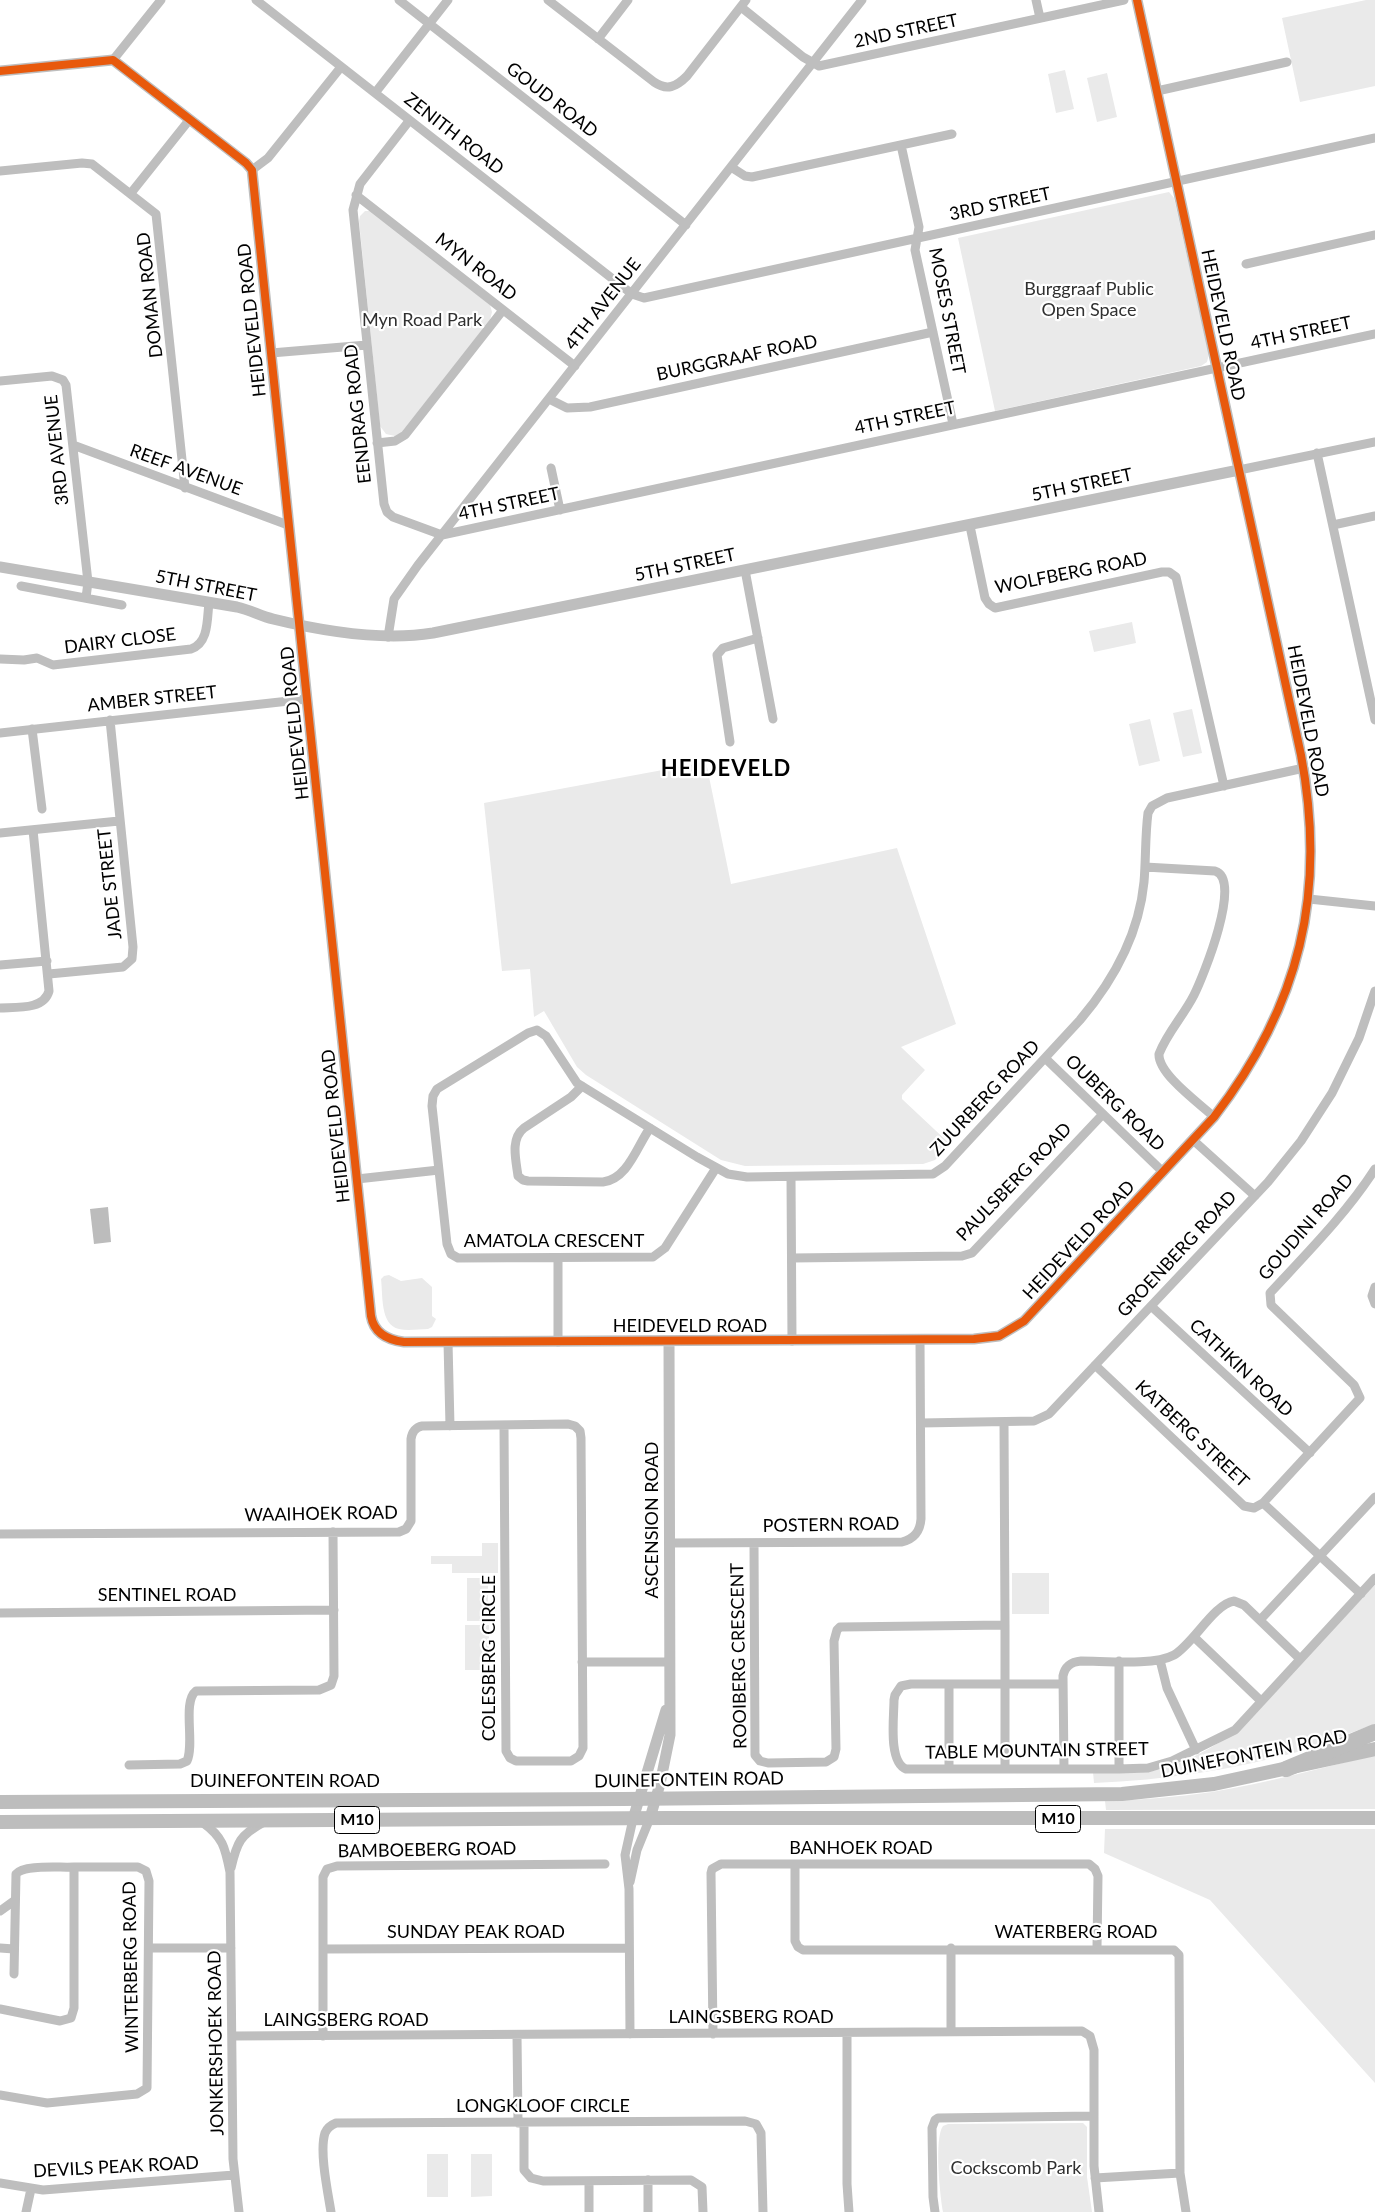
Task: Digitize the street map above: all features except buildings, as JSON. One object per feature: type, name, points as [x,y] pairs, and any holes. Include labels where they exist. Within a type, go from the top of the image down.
[{"type":"highway","points":[[1286,1769],[1375,1732]]},
{"type":"main road","name":"DUINEFONTEIN ROAD","points":[[0,1802],[656,1799],[1122,1794],[1186,1788],[1286,1769],[1375,1749]]},
{"type":"main road","name":"M10","points":[[0,1822],[633,1818],[1375,1818]]},
{"type":"street","points":[[114,60],[160,0]]},
{"type":"street","name":"ZENITH ROAD","points":[[256,0],[632,294]]},
{"type":"street","name":"GOUD ROAD","points":[[399,0],[686,224]]},
{"type":"street","points":[[376,93],[448,0]]},
{"type":"street","points":[[548,0],[661,87],[668,88],[680,84],[744,4],[803,57],[813,62]]},
{"type":"street","points":[[598,39],[628,0]]},
{"type":"street","name":"4TH AVENUE","points":[[388,637],[394,599],[442,535],[862,0]]},
{"type":"street","points":[[1036,0],[1040,18]]},
{"type":"street","name":"2ND STREET","points":[[813,62],[819,66],[1124,0]]},
{"type":"street","name":"HEIDEVELD ROAD","points":[[252,170],[371,1316],[374,1327],[384,1337],[394,1341],[558,1342],[986,1339],[999,1336],[1016,1328],[1193,1140],[1233,1092],[1268,1036],[1280,1009],[1291,980],[1309,899],[1312,831],[1304,768],[1137,0]]},
{"type":"street","points":[[0,71],[114,60],[246,163],[252,170],[268,158],[341,66]]},
{"type":"street","points":[[1157,91],[1287,62]]},
{"type":"street","points":[[131,193],[190,119]]},
{"type":"street","name":"EENDRAG ROAD","points":[[409,120],[360,184],[353,210],[384,504],[387,512],[393,517],[442,535]]},
{"type":"street","points":[[731,167],[752,178],[952,134]]},
{"type":"street","name":"3RD STREET","points":[[632,294],[637,297],[651,298],[1375,138]]},
{"type":"street","name":"MOSES STREET","points":[[901,145],[919,227],[915,250],[953,424]]},
{"type":"street","name":"DOMAN ROAD","points":[[0,171],[87,163],[96,166],[154,212],[159,221],[185,488]]},
{"type":"street","name":"MYN ROAD","points":[[356,195],[575,366]]},
{"type":"street","points":[[1246,264],[1375,235]]},
{"type":"street","points":[[377,443],[395,441],[405,435],[503,310]]},
{"type":"street","name":"BURGGRAAF ROAD","points":[[549,399],[567,408],[590,407],[933,332]]},
{"type":"street","name":"4TH STREET","points":[[442,535],[1375,334]]},
{"type":"street","points":[[271,354],[367,345]]},
{"type":"street","name":"3RD AVENUE","points":[[0,381],[52,376],[63,380],[68,392],[88,582],[86,598]]},
{"type":"street","name":"5TH STREET","points":[[0,567],[237,607],[274,619],[299,624],[388,637],[433,633],[970,526],[1375,442]]},
{"type":"street","name":"REEF AVENUE","points":[[73,446],[288,525]]},
{"type":"street","points":[[1318,453],[1375,720]]},
{"type":"street","points":[[551,468],[560,510]]},
{"type":"street","points":[[1333,525],[1375,516]]},
{"type":"street","name":"WOLFBERG ROAD","points":[[970,526],[985,598],[995,608],[1162,572],[1169,572],[1176,576],[1224,786]]},
{"type":"street","points":[[745,570],[773,719]]},
{"type":"street","points":[[21,586],[122,605]]},
{"type":"street","name":"DAIRY CLOSE","points":[[0,659],[37,658],[53,665],[191,650],[201,644],[204,638],[209,602]]},
{"type":"street","points":[[730,742],[717,656],[723,648],[758,638]]},
{"type":"street","name":"AMBER STREET","points":[[0,733],[307,699]]},
{"type":"street","name":"JADE STREET","points":[[49,974],[123,967],[132,960],[133,947],[110,720]]},
{"type":"street","points":[[32,730],[42,809]]},
{"type":"street","name":"ZUURBERG ROAD","points":[[537,1030],[546,1036],[567,1069],[582,1086],[728,1174],[747,1177],[791,1177],[933,1174],[945,1166],[1045,1058],[1099,997],[1113,975],[1125,951],[1138,916],[1145,867],[1148,813],[1152,806],[1167,798],[1304,768]]},
{"type":"street","points":[[0,833],[120,821]]},
{"type":"street","points":[[0,1008],[33,1005],[44,1001],[49,991],[49,974],[33,830]]},
{"type":"street","points":[[1145,867],[1215,871],[1220,873],[1224,880],[1226,891],[1216,937],[1206,968],[1185,1012],[1159,1054],[1159,1061],[1165,1072],[1214,1117]]},
{"type":"street","points":[[1309,899],[1375,906]]},
{"type":"street","points":[[0,965],[47,961]]},
{"type":"street","name":"GROENBERG ROAD","points":[[921,1423],[1034,1421],[1044,1418],[1255,1196],[1301,1141],[1332,1093],[1358,1038],[1375,991]]},
{"type":"street","name":"AMATOLA CRESCENT","points":[[537,1030],[530,1031],[435,1092],[432,1100],[439,1170],[447,1244],[452,1256],[462,1258],[646,1258],[659,1254],[665,1248],[716,1168]]},
{"type":"street","name":"OUBERG ROAD","points":[[1045,1058],[1163,1172]]},
{"type":"street","points":[[582,1086],[571,1096],[517,1134],[515,1142],[518,1173],[523,1180],[603,1182],[612,1180],[624,1170],[650,1128]]},
{"type":"street","name":"PAULSBERG ROAD","points":[[792,1258],[962,1256],[972,1253],[1103,1114]]},
{"type":"street","points":[[1193,1140],[1255,1196]]},
{"type":"street","name":"GOUDINI ROAD","points":[[1264,1503],[1358,1401],[1360,1394],[1354,1385],[1274,1308],[1270,1303],[1269,1296],[1360,1192],[1375,1169]]},
{"type":"street","points":[[357,1178],[439,1170]]},
{"type":"street","points":[[791,1177],[792,1341]]},
{"type":"street","points":[[558,1258],[558,1342]]},
{"type":"street","points":[[1375,1287],[1372,1296],[1375,1304]]},
{"type":"street","name":"CATHKIN ROAD","points":[[1151,1306],[1310,1453]]},
{"type":"street","name":"POSTERN ROAD","points":[[669,1543],[902,1542],[910,1539],[917,1533],[921,1524],[920,1340]]},
{"type":"street","name":"ASCENSION ROAD","points":[[650,1818],[669,1741],[669,1341]]},
{"type":"street","points":[[448,1342],[450,1426]]},
{"type":"street","name":"KATBERG STREET","points":[[1095,1365],[1244,1506],[1254,1508],[1264,1503],[1361,1594]]},
{"type":"street","points":[[1004,1422],[1005,1769]]},
{"type":"street","name":"WAAIHOEK ROAD","points":[[0,1534],[399,1532],[406,1529],[411,1521],[412,1433],[420,1426],[568,1424],[577,1428]]},
{"type":"street","name":"COLESBERG CIRCLE","points":[[504,1425],[505,1748],[508,1756],[519,1761],[568,1762],[579,1756],[583,1748],[581,1438],[577,1428]]},
{"type":"street","points":[[1260,1620],[1321,1557],[1375,1497]]},
{"type":"street","points":[[129,1765],[180,1764],[187,1761],[190,1751],[190,1702],[192,1694],[196,1691],[320,1690],[328,1688],[334,1676],[333,1532]]},
{"type":"street","name":"ROOIBERG CRESCENT","points":[[754,1543],[754,1752],[757,1760],[763,1762],[822,1763],[834,1757],[836,1749],[834,1641],[837,1630],[840,1627],[1005,1625]]},
{"type":"street","name":"TABLE MOUNTAIN STREET","points":[[949,1685],[911,1684],[901,1686],[898,1690],[894,1700],[894,1751],[898,1764],[906,1770],[1119,1769],[1153,1767],[1196,1750],[1235,1730],[1375,1578]]},
{"type":"street","points":[[1064,1769],[1063,1684],[1064,1671],[1070,1664],[1081,1661],[1160,1660],[1175,1655],[1224,1605],[1231,1601],[1241,1603],[1300,1659]]},
{"type":"street","name":"SENTINEL ROAD","points":[[0,1613],[334,1610]]},
{"type":"street","points":[[1194,1637],[1261,1701]]},
{"type":"street","points":[[1160,1660],[1167,1688],[1196,1750]]},
{"type":"street","points":[[1119,1661],[1119,1769]]},
{"type":"street","points":[[582,1662],[670,1662]]},
{"type":"street","points":[[949,1770],[949,1685],[1063,1684]]},
{"type":"street","name":"ASCENSION ROAD","points":[[633,1818],[670,1699]]},
{"type":"street","points":[[630,2034],[628,1890],[625,1855],[633,1818]]},
{"type":"street","points":[[628,1890],[633,1862],[650,1818]]},
{"type":"street","name":"JONKERSHOEK ROAD","points":[[202,1821],[220,1837],[227,1854],[230,1872],[234,2175],[240,2212]]},
{"type":"street","name":"JONKERSHOEK ROAD","points":[[230,1872],[238,1842],[244,1835],[266,1821]]},
{"type":"street","name":"BAMBOEBERG ROAD","points":[[323,2036],[323,1877],[325,1871],[330,1867],[605,1864]]},
{"type":"street","name":"BANHOEK ROAD","points":[[713,2034],[712,1869],[716,1866],[726,1864],[1089,1864],[1095,1869],[1098,1876],[1097,1948]]},
{"type":"street","name":"WATERBERG ROAD","points":[[794,1864],[795,1941],[800,1949],[1170,1948],[1179,1955],[1180,2173],[1186,2212]]},
{"type":"street","name":"WINTERBERG ROAD","points":[[0,2095],[48,2103],[137,2094],[145,2091],[148,2083],[149,1880],[146,1871],[138,1867],[74,1868]]},
{"type":"street","points":[[0,2010],[60,2021],[66,2020],[72,2014],[74,2008],[74,1868],[29,1868],[18,1871],[14,1880],[14,1974]]},
{"type":"street","points":[[0,1911],[14,1901]]},
{"type":"street","points":[[0,1948],[14,1949]]},
{"type":"street","points":[[149,1948],[231,1948]]},
{"type":"street","name":"SUNDAY PEAK ROAD","points":[[323,1949],[629,1948]]},
{"type":"street","points":[[951,1948],[951,2031]]},
{"type":"street","name":"LAINGSBERG ROAD","points":[[233,2036],[1078,2031],[1087,2033],[1093,2041],[1095,2178],[1099,2212]]},
{"type":"street","points":[[847,2033],[847,2184],[849,2212]]},
{"type":"street","points":[[517,2035],[524,2170],[531,2178],[543,2181],[648,2180],[696,2182],[702,2187],[703,2212]]},
{"type":"street","points":[[935,2212],[932,2133],[935,2120],[944,2117],[1094,2116]]},
{"type":"street","name":"LONGKLOOF CIRCLE","points":[[331,2212],[324,2168],[324,2137],[326,2130],[332,2124],[521,2122],[754,2122],[761,2133],[763,2212]]},
{"type":"street","points":[[1095,2178],[1180,2173]]},
{"type":"street","name":"DEVILS PEAK ROAD","points":[[0,2183],[43,2190],[234,2175]]},
{"type":"street","points":[[648,2180],[648,2212]]},
{"type":"street","points":[[589,2181],[589,2212]]},
{"type":"street","points":[[26,2212],[31,2189]]},
{"type":"green space","points":[[1366,0],[1375,0],[1375,86],[1300,102],[1282,18]]},
{"type":"green space","points":[[1065,70],[1074,109],[1056,113],[1048,74]]},
{"type":"green space","points":[[1107,73],[1117,117],[1097,122],[1087,78]]},
{"type":"green space","name":"Burggraaf Public Open Space","points":[[1169,192],[1174,198],[1209,354],[1207,362],[1201,366],[995,411],[958,238]]},
{"type":"green space","name":"Myn Road Park","points":[[365,211],[371,211],[490,305],[492,312],[490,320],[401,433],[395,436],[386,434],[380,426],[359,221],[360,216]]},
{"type":"green space","points":[[1132,622],[1136,643],[1094,652],[1089,631]]},
{"type":"green space","points":[[1192,709],[1202,753],[1183,757],[1173,713]]},
{"type":"green space","points":[[1150,719],[1160,761],[1139,766],[1129,724]]},
{"type":"green space","points":[[706,762],[731,884],[897,848],[956,1024],[901,1047],[925,1070],[902,1095],[902,1099],[950,1144],[935,1160],[923,1164],[745,1166],[721,1160],[586,1075],[577,1067],[544,1011],[534,1017],[530,969],[502,971],[484,803]]},
{"type":"green space","points":[[389,1275],[401,1281],[422,1278],[432,1287],[432,1316],[436,1319],[432,1327],[428,1329],[402,1330],[388,1322],[385,1316],[381,1279]]},
{"type":"green space","points":[[482,1543],[498,1543],[498,1573],[452,1573],[452,1564],[431,1564],[431,1556],[482,1556]]},
{"type":"green space","points":[[1012,1573],[1049,1573],[1049,1614],[1012,1614]]},
{"type":"green space","points":[[467,1578],[488,1578],[488,1621],[467,1621]]},
{"type":"green space","points":[[1375,1585],[1375,1725],[1301,1751],[1250,1764],[1173,1777],[1094,1783],[1093,1772],[1137,1772],[1162,1769],[1196,1756],[1236,1732]]},
{"type":"green space","points":[[465,1625],[489,1625],[489,1670],[465,1670]]},
{"type":"green space","points":[[1375,1755],[1375,1809],[1106,1810],[1105,1801],[1212,1792],[1274,1780]]},
{"type":"green space","points":[[1105,1829],[1375,1829],[1375,2083],[1210,1900],[1104,1853]]},
{"type":"green space","name":"Cockscomb Park","points":[[1083,2123],[1087,2127],[1087,2177],[1092,2212],[943,2212],[938,2154],[940,2132],[943,2126],[948,2124]]},
{"type":"green space","points":[[427,2154],[448,2154],[448,2197],[427,2197]]},
{"type":"green space","points":[[471,2154],[492,2154],[492,2196],[471,2197]]},
{"type":"shaded area","points":[[108,1207],[111,1242],[94,1244],[90,1209]]},
{"type":"cycle path","points":[[0,71],[113,60],[246,163],[252,170],[371,1316],[375,1327],[383,1335],[404,1342],[974,1339],[999,1336],[1024,1321],[1214,1117],[1243,1075],[1268,1033],[1286,990],[1300,946],[1308,901],[1310,854],[1308,806],[1301,755],[1137,0]]},
{"type":"district","name":"HEIDEVELD","points":[[726,769]]}]
